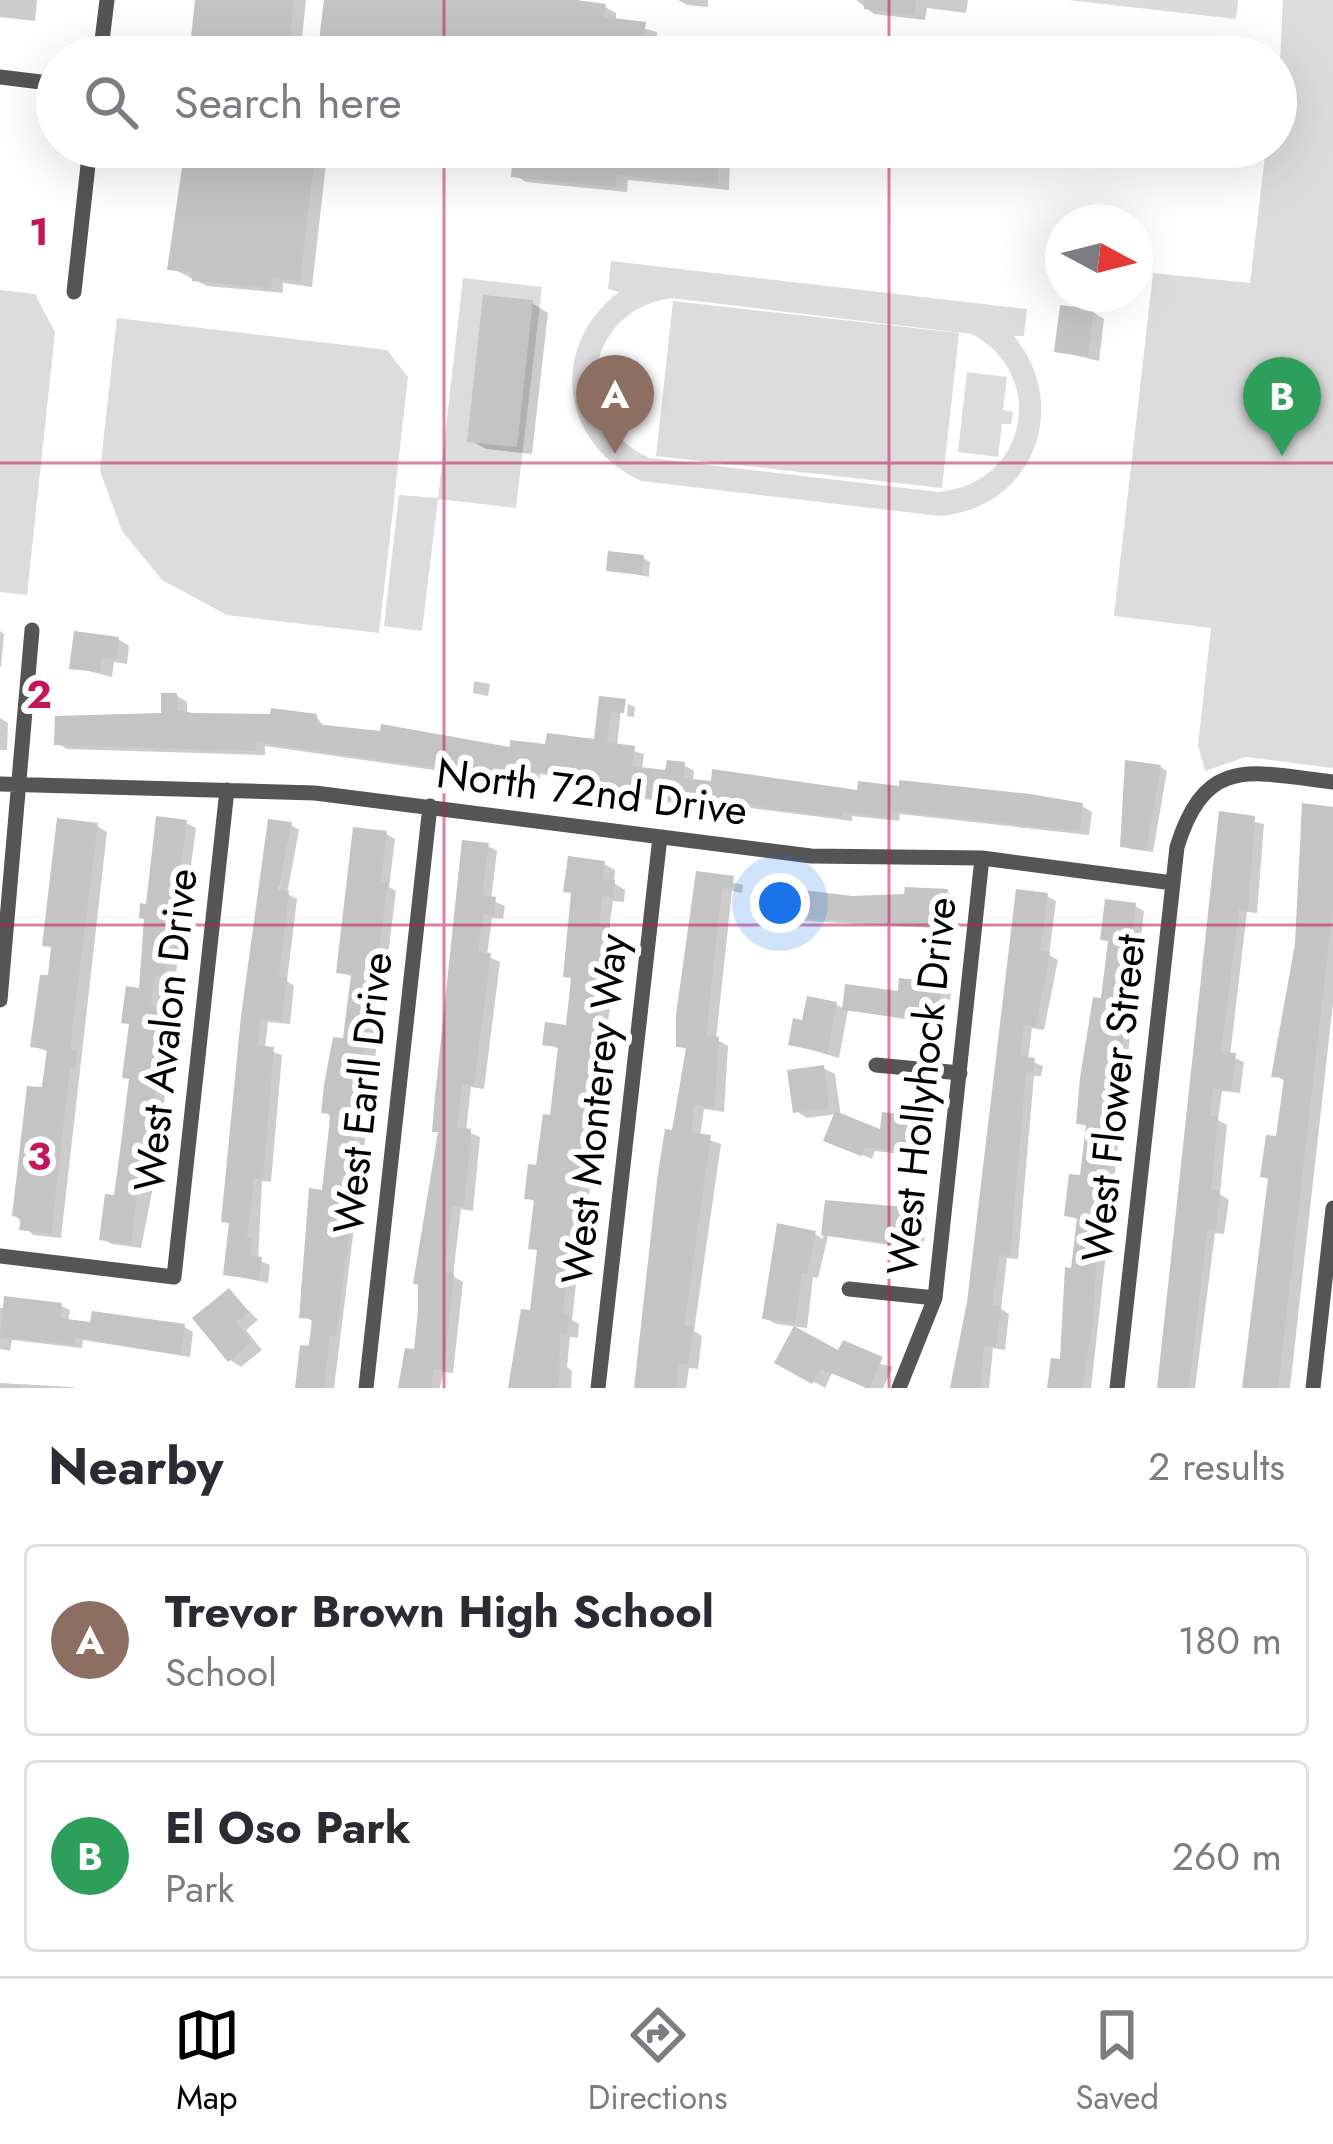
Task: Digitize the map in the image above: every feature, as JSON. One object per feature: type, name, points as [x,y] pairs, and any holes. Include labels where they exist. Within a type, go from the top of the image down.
[{"type":"street","points":[[102,36],[106,0]]},
{"type":"street","points":[[0,77],[36,81]]},
{"type":"street","points":[[74,292],[88,168]]},
{"type":"street","points":[[0,1000],[32,630]]},
{"type":"street","name":"West Flower Street","points":[[1117,1388],[1174,883],[1186,817],[1208,786],[1239,772],[1333,782]]},
{"type":"street","name":"North 72nd Drive","points":[[0,784],[315,793],[812,856],[982,858],[1174,883]]},
{"type":"street","name":"West Avalon Drive","points":[[0,1256],[174,1277],[227,790]]},
{"type":"street","name":"West Earll Drive","points":[[366,1388],[430,806]]},
{"type":"street","name":"West Monterey Way","points":[[598,1388],[660,837]]},
{"type":"street","name":"West Hollyhock Drive","points":[[899,1388],[935,1298],[982,858]]},
{"type":"street","points":[[876,1065],[960,1073]]},
{"type":"street","points":[[1313,1388],[1333,1208]]},
{"type":"street","points":[[849,1289],[935,1298]]},
{"type":"shaded area","points":[[1068,0],[1238,0],[1236,19]]},
{"type":"shaded area","points":[[1283,0],[1333,0],[1333,768],[1246,757],[1205,771],[1198,745],[1211,628],[1114,616],[1149,312],[1153,312],[1153,273],[1250,283],[1264,168],[1297,168],[1297,36],[1281,36]]},
{"type":"shaded area","points":[[611,261],[1027,309],[1024,336],[1014,336],[1031,364],[1040,393],[1041,422],[1034,450],[1020,474],[999,494],[972,509],[940,516],[641,481],[593,443],[573,392],[573,366],[581,339],[596,314],[619,292],[608,289]],"holes":[[[671,298],[972,334],[996,353],[1012,375],[1019,400],[1017,426],[1008,450],[992,470],[969,485],[939,492],[650,458],[624,441],[606,420],[597,395],[597,369],[604,345],[619,323],[641,307]]]},
{"type":"shaded area","points":[[463,278],[542,287],[516,508],[438,499],[422,631],[384,626],[399,495],[438,498]]},
{"type":"shaded area","points":[[0,290],[35,294],[55,332],[27,595],[0,592]]},
{"type":"shaded area","points":[[673,301],[959,333],[942,488],[656,456]]},
{"type":"shaded area","points":[[117,318],[387,350],[408,377],[379,633],[227,615],[162,580],[122,531],[100,471]]},
{"type":"shaded area","points":[[967,372],[1007,377],[1003,410],[1013,412],[1011,424],[1002,424],[998,457],[958,452]]},
{"type":"building","points":[[195,0],[294,0],[290,36],[191,36]]},
{"type":"building","points":[[324,0],[577,0],[606,4],[604,17],[646,22],[644,36],[320,36]]},
{"type":"building","points":[[864,0],[916,0],[914,15],[864,9]]},
{"type":"building","points":[[182,168],[313,168],[300,282],[272,278],[271,288],[192,281],[191,272],[167,270]]},
{"type":"building","points":[[512,168],[718,168],[718,185],[616,175],[616,187],[511,177]]},
{"type":"building","points":[[483,295],[533,300],[517,447],[467,442]]},
{"type":"building","points":[[1059,312],[1094,312],[1088,357],[1054,352]]},
{"type":"building","points":[[608,551],[644,555],[642,575],[606,571]]},
{"type":"building","points":[[74,631],[119,637],[116,659],[102,658],[100,672],[69,669]]},
{"type":"building","points":[[161,693],[177,693],[177,710],[193,713],[270,714],[271,708],[317,714],[316,724],[380,731],[381,724],[510,747],[510,740],[545,744],[547,733],[594,739],[599,696],[626,699],[624,713],[611,712],[607,742],[635,746],[632,766],[665,770],[667,760],[685,762],[683,778],[711,781],[712,769],[857,790],[858,781],[899,786],[899,780],[1030,794],[1083,803],[1080,831],[890,811],[889,818],[843,812],[842,818],[724,802],[723,808],[557,784],[558,774],[530,771],[529,781],[256,742],[256,751],[54,745],[55,716],[161,713]]},
{"type":"building","points":[[1125,760],[1161,765],[1146,850],[1120,847]]},
{"type":"building","points":[[1302,803],[1333,807],[1333,906],[1278,1388],[1242,1388],[1268,1178],[1260,1177],[1266,1135],[1276,1136],[1284,1078],[1271,1077],[1295,944]]},
{"type":"building","points":[[1219,811],[1255,816],[1248,910],[1239,909],[1221,1052],[1236,1053],[1231,1090],[1213,1088],[1209,1116],[1218,1117],[1211,1190],[1220,1191],[1216,1231],[1207,1230],[1187,1388],[1157,1388]]},
{"type":"building","points":[[156,816],[187,820],[165,977],[154,976],[151,1006],[164,1008],[145,1189],[138,1188],[131,1244],[99,1240],[105,1194],[114,1195],[120,1151],[129,1079],[122,1078],[129,1024],[121,1023],[126,986],[139,988],[144,919],[139,918],[140,903],[146,904]]},
{"type":"building","points":[[57,818],[98,823],[72,1031],[71,1050],[77,1051],[75,1068],[70,1067],[51,1234],[19,1230],[21,1218],[12,1216],[27,1086],[42,1087],[47,1049],[30,1047],[40,975],[48,975],[51,947],[42,946]]},
{"type":"building","points":[[268,819],[292,822],[279,890],[289,891],[279,977],[287,978],[281,1021],[260,1019],[257,1045],[274,1047],[263,1179],[254,1178],[247,1237],[252,1238],[250,1256],[262,1257],[259,1280],[223,1275],[229,1223],[221,1222],[241,1016]]},
{"type":"building","points":[[353,827],[387,831],[381,882],[388,883],[352,1145],[360,1146],[336,1336],[330,1335],[324,1388],[295,1388],[300,1345],[309,1346],[312,1319],[299,1318],[309,1188],[322,1190],[330,1114],[321,1113],[324,1085],[333,1037],[343,1038],[351,975],[336,973]]},
{"type":"building","points":[[462,840],[489,843],[482,895],[496,897],[494,916],[483,914],[478,952],[491,953],[474,1085],[462,1084],[457,1127],[471,1129],[464,1207],[452,1206],[444,1272],[454,1273],[444,1370],[434,1369],[431,1388],[398,1388],[405,1348],[414,1349],[418,1285],[413,1284],[438,1132],[432,1132]]},
{"type":"building","points":[[568,856],[605,861],[603,879],[615,880],[613,898],[602,896],[599,925],[610,926],[591,1064],[586,1119],[591,1120],[571,1234],[578,1235],[575,1255],[569,1254],[562,1314],[569,1315],[567,1334],[560,1333],[559,1388],[508,1388],[521,1309],[530,1310],[537,1250],[528,1249],[534,1200],[524,1199],[528,1164],[536,1165],[543,1114],[550,1115],[558,1047],[542,1045],[545,1022],[566,1025],[571,978],[563,977],[571,893],[563,892]]},
{"type":"building","points":[[696,871],[734,876],[732,889],[722,888],[706,1035],[719,1037],[714,1108],[694,1105],[691,1132],[711,1135],[684,1326],[693,1327],[688,1365],[679,1364],[676,1388],[634,1388],[657,1180],[665,1129],[672,1130],[686,1048],[676,1047],[676,1015]]},
{"type":"building","points":[[905,887],[948,889],[946,926],[791,918],[795,889],[852,896],[904,894]]},
{"type":"building","points":[[1016,889],[1048,893],[1040,951],[1050,952],[1036,1027],[1024,1025],[1020,1056],[1035,1058],[1033,1073],[1026,1072],[1010,1256],[999,1255],[992,1305],[1001,1306],[996,1347],[984,1345],[980,1388],[950,1388],[967,1302]]},
{"type":"building","points":[[1105,899],[1136,903],[1114,1133],[1098,1229],[1093,1323],[1082,1388],[1047,1388],[1051,1358],[1060,1359],[1065,1267],[1071,1268],[1077,1218],[1064,1216],[1069,1174],[1080,1175],[1086,1125],[1076,1124],[1080,1078],[1093,997],[1101,998],[1108,941],[1100,940]]},
{"type":"building","points":[[899,978],[942,983],[937,1022],[842,1010],[845,984],[898,991]]},
{"type":"building","points":[[807,996],[837,1002],[827,1053],[788,1045],[793,1018],[802,1020]]},
{"type":"building","points":[[824,1065],[829,1108],[793,1113],[787,1070]]},
{"type":"building","points":[[835,1111],[880,1129],[882,1112],[926,1117],[922,1154],[865,1147],[861,1156],[823,1141]]},
{"type":"building","points":[[825,1200],[916,1208],[912,1245],[821,1235]]},
{"type":"building","points":[[777,1223],[816,1231],[807,1274],[802,1273],[795,1323],[762,1319]]},
{"type":"building","points":[[229,1288],[249,1312],[236,1322],[252,1342],[228,1362],[192,1318]]},
{"type":"building","points":[[4,1296],[62,1303],[60,1318],[90,1322],[92,1311],[185,1324],[181,1355],[75,1337],[74,1345],[0,1337]]},
{"type":"building","points":[[794,1326],[838,1350],[843,1340],[883,1357],[869,1388],[820,1369],[812,1384],[774,1363]]},
{"type":"place","name":"Trevor Brown High School","points":[[615,454]]},
{"type":"place","name":"El Oso Park","points":[[1282,456]]}]
